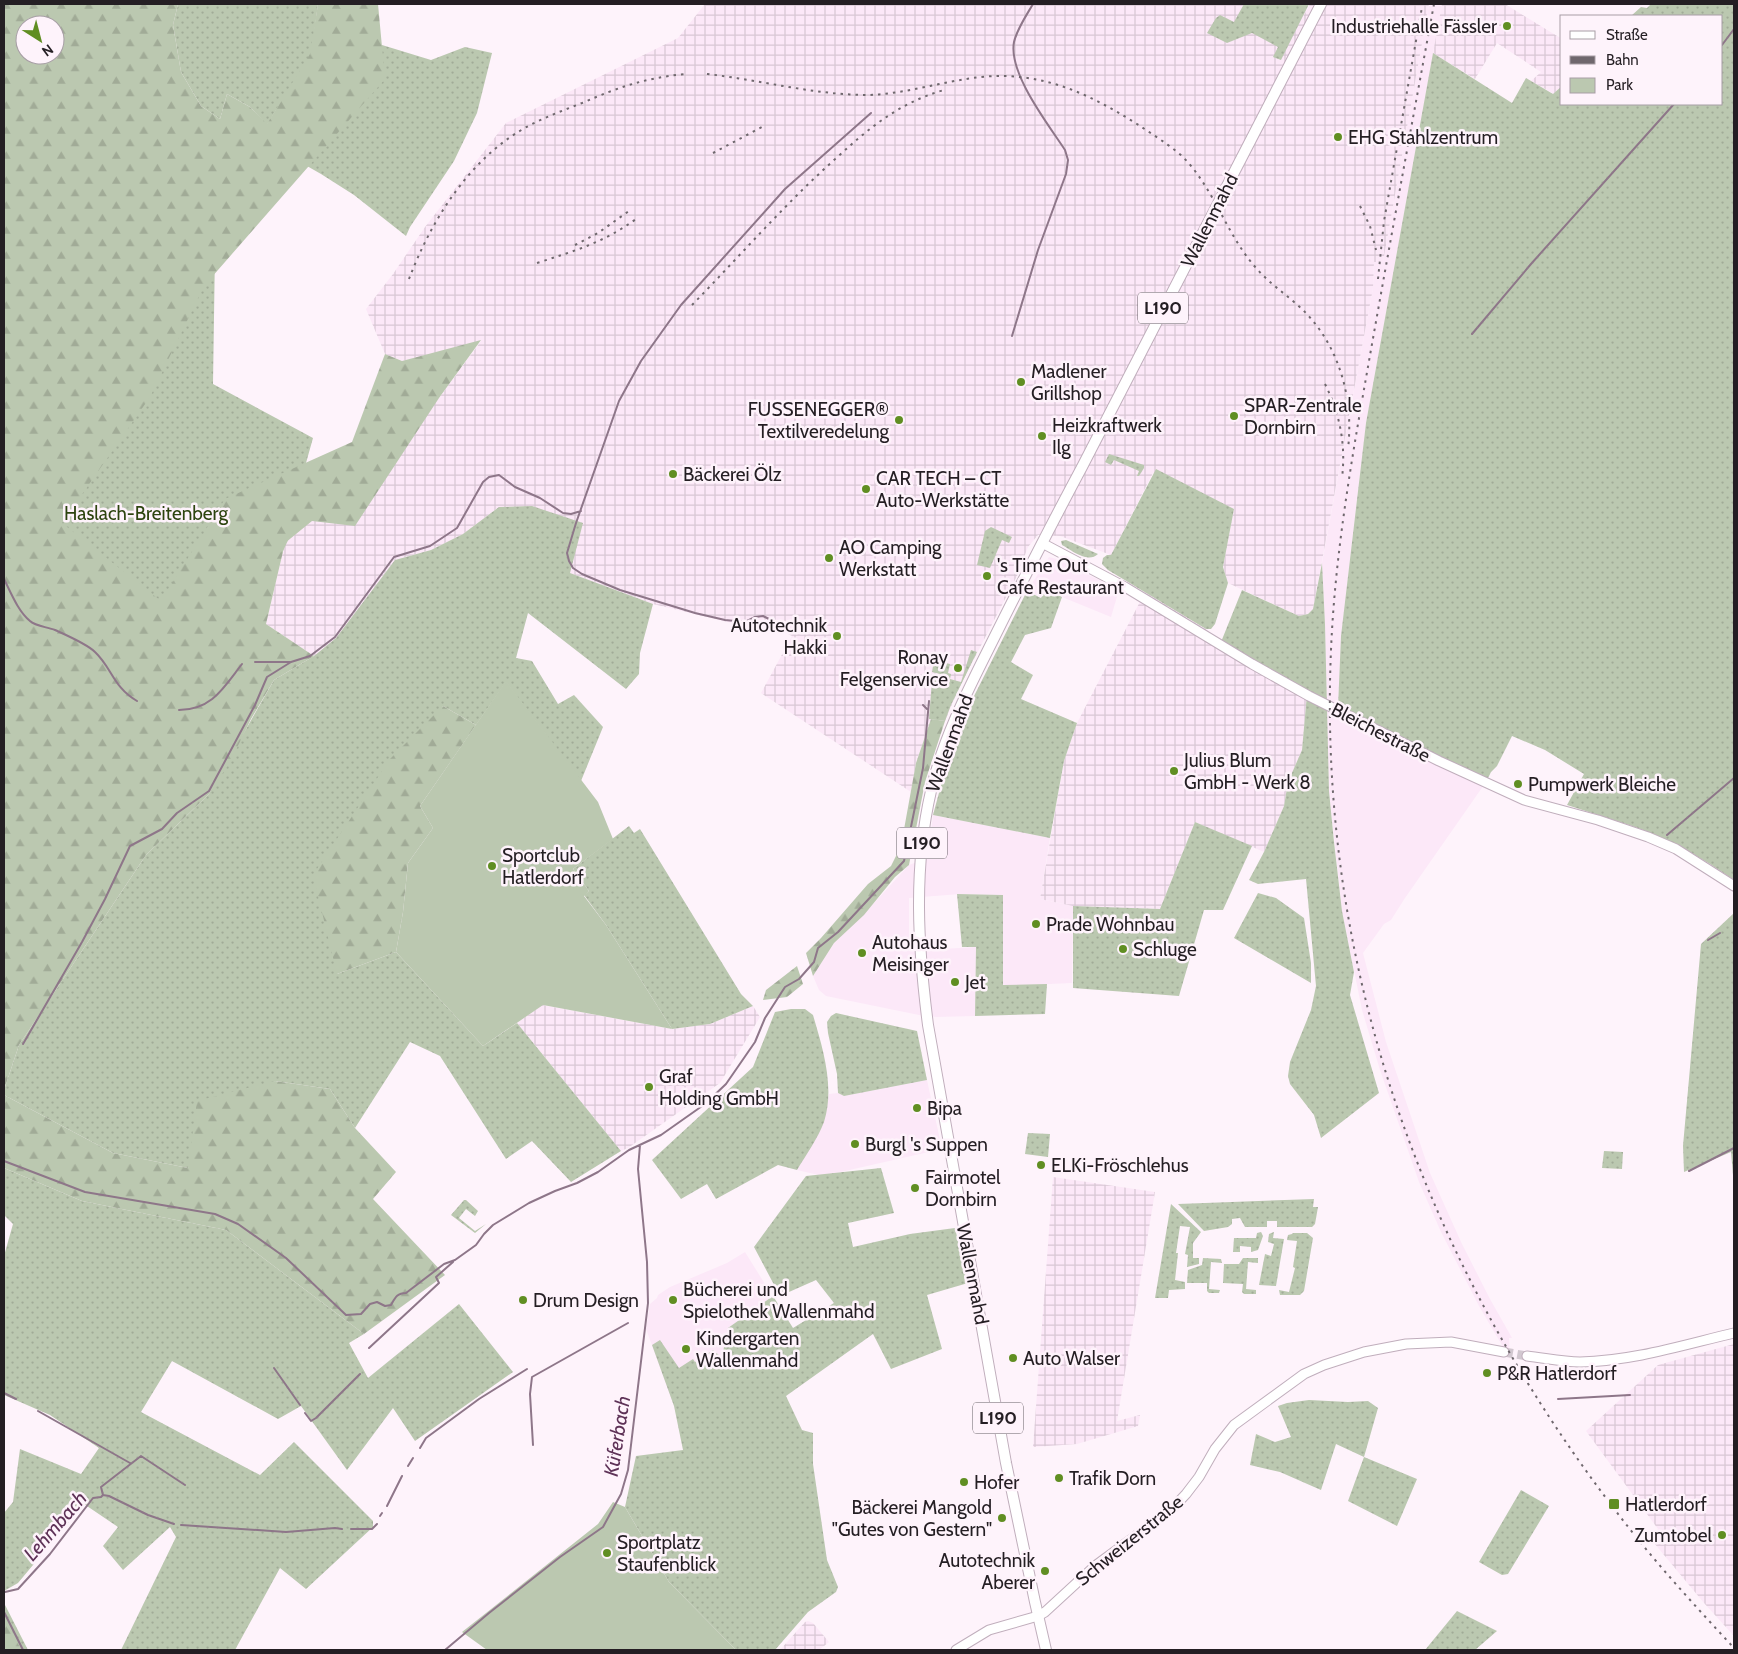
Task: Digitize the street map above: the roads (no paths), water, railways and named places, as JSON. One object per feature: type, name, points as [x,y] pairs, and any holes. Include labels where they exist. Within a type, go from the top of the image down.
[{"type":"main road","name":"Wallenmahd","points":[[1038,1616],[1008,1471],[974,1276],[933,1061],[921,973],[918,906],[919,870],[924,823],[931,788],[947,737],[970,687],[1042,543],[1321,4]]},
{"type":"main road","name":"L190","points":[[1038,1616],[1046,1650]]},
{"type":"street","name":"Bleichestraße","points":[[1042,543],[1146,599],[1277,678],[1439,761],[1524,800],[1648,836],[1676,849],[1734,886]]},
{"type":"street","points":[[1527,1356],[1570,1362],[1606,1361],[1650,1355],[1734,1334]]},
{"type":"street","name":"Schweizerstraße","points":[[1038,1616],[1095,1566],[1174,1507],[1199,1477],[1215,1449],[1234,1425],[1304,1374],[1324,1365],[1364,1352],[1406,1344],[1451,1342],[1504,1352]]},
{"type":"street","points":[[956,1650],[989,1630],[1038,1616]]},
{"type":"waterway","points":[[1012,336],[1038,250],[1066,174],[1068,160],[1065,150],[1031,98],[1017,68],[1014,54],[1015,37],[1033,4]]},
{"type":"waterway","points":[[1723,44],[1734,29]]},
{"type":"waterway","points":[[1472,334],[1531,264],[1673,105]]},
{"type":"waterway","points":[[789,629],[763,616],[755,617],[745,622],[725,620],[695,613],[620,590],[582,574],[573,568],[567,553],[619,401],[641,361],[681,305],[785,189],[871,113]]},
{"type":"waterway","points":[[23,1044],[82,942],[130,846],[162,829],[177,813],[209,791],[255,705],[267,677],[291,662],[310,656],[335,637],[394,557],[430,546],[457,528],[483,482],[489,477],[499,475],[515,487],[540,498],[563,513],[571,514],[581,511]]},
{"type":"waterway","points":[[4,579],[18,607],[30,621],[65,634],[91,649],[101,658],[123,690],[137,701]]},
{"type":"waterway","points":[[255,662],[290,662]]},
{"type":"waterway","points":[[179,710],[190,709],[209,702],[223,689],[242,664]]},
{"type":"waterway","points":[[4,1161],[85,1192],[215,1214],[238,1224],[286,1258],[346,1315],[361,1314],[370,1304],[377,1302],[385,1306],[391,1305],[398,1295],[406,1293],[444,1264],[455,1260],[476,1245],[493,1225],[529,1203],[598,1172],[629,1150],[661,1135],[705,1104],[726,1084],[755,1042],[765,1018],[785,987],[799,979],[814,962],[818,948],[838,932],[904,861],[923,768],[929,701]]},
{"type":"waterway","points":[[923,705],[927,709]]},
{"type":"waterway","points":[[1667,835],[1734,778]]},
{"type":"waterway","points":[[1708,940],[1720,933]]},
{"type":"waterway","name":"Küferbach","points":[[445,1650],[560,1557],[603,1527],[621,1494],[628,1470],[648,1303],[647,1262],[638,1169],[640,1145]]},
{"type":"waterway","points":[[1689,1171],[1734,1148]]},
{"type":"waterway","points":[[369,1348],[439,1283],[436,1277],[453,1262]]},
{"type":"waterway","points":[[533,1445],[530,1394],[532,1377],[628,1323]]},
{"type":"waterway","points":[[274,1368],[300,1405]]},
{"type":"waterway","points":[[420,1448],[426,1438],[479,1399],[527,1369]]},
{"type":"waterway","points":[[305,1413],[311,1421],[316,1418],[360,1374]]},
{"type":"waterway","points":[[4,1393],[16,1399]]},
{"type":"waterway","points":[[1558,1399],[1630,1395]]},
{"type":"waterway","points":[[38,1411],[130,1463]]},
{"type":"waterway","points":[[103,1495],[101,1487],[141,1456],[185,1485]]},
{"type":"waterway","points":[[408,1466],[413,1458]]},
{"type":"waterway","points":[[387,1506],[402,1476]]},
{"type":"waterway","points":[[103,1495],[174,1524]]},
{"type":"waterway","name":"Lehmbach","points":[[5,1592],[18,1589],[50,1554],[93,1498],[103,1495]]},
{"type":"waterway","points":[[351,1529],[372,1529],[377,1524]]},
{"type":"waterway","points":[[181,1525],[286,1532],[342,1529]]},
{"type":"waterway","points":[[4,1612],[23,1650]]},
{"type":"tunnel","points":[[1504,1352],[1527,1356]]},
{"type":"railway","points":[[1434,4],[1356,433],[1336,577],[1331,650],[1332,771],[1344,889],[1367,1004],[1400,1116],[1444,1225],[1497,1330],[1558,1431],[1629,1528],[1667,1574],[1734,1648]]},
{"type":"railway","points":[[1378,279],[1384,221],[1422,7]]},
{"type":"railway","points":[[409,279],[440,214],[469,175],[503,142],[537,121],[608,92],[632,84],[685,74]]},
{"type":"railway","points":[[707,74],[828,93],[868,95],[981,77],[1024,77],[1044,81],[1082,94],[1119,113],[1160,139],[1182,156],[1212,197],[1246,256],[1267,280],[1302,309],[1326,339],[1341,373],[1346,392],[1349,411],[1348,449]]},
{"type":"railway","points":[[692,305],[796,196],[859,138],[884,118],[912,102],[944,90]]},
{"type":"railway","points":[[713,153],[762,127]]},
{"type":"railway","points":[[1360,206],[1370,226],[1376,250]]},
{"type":"railway","points":[[575,245],[598,233],[629,211]]},
{"type":"railway","points":[[537,263],[600,240],[636,219]]},
{"type":"railway","points":[[1325,384],[1335,407],[1341,430],[1342,478]]},
{"type":"place","name":"Industriehalle Fässler","points":[[1507,26]]},
{"type":"place","name":"EHG Stahlzentrum","points":[[1338,137]]},
{"type":"place","name":"Madlener Grillshop","points":[[1021,382]]},
{"type":"place","name":"SPAR-Zentrale Dornbirn","points":[[1234,416]]},
{"type":"place","name":"FUSSENEGGER® Textilveredelung","points":[[899,420]]},
{"type":"place","name":"Heizkraftwerk Ilg","points":[[1042,436]]},
{"type":"place","name":"Bäckerei Ölz","points":[[673,474]]},
{"type":"place","name":"CAR TECH – CT Auto-Werkstätte","points":[[866,489]]},
{"type":"place","name":"AO Camping Werkstatt","points":[[829,558]]},
{"type":"place","name":"'s Time Out Cafe Restaurant","points":[[987,576]]},
{"type":"place","name":"Autotechnik Hakki","points":[[837,636]]},
{"type":"place","name":"Ronay Felgenservice","points":[[958,668]]},
{"type":"place","name":"Julius Blum GmbH - Werk 8","points":[[1174,771]]},
{"type":"place","name":"Pumpwerk Bleiche","points":[[1518,784]]},
{"type":"place","name":"Sportclub Hatlerdorf","points":[[492,866]]},
{"type":"place","name":"Prade Wohnbau","points":[[1036,924]]},
{"type":"place","name":"Schluge","points":[[1123,949]]},
{"type":"place","name":"Autohaus Meisinger","points":[[862,953]]},
{"type":"place","name":"Jet","points":[[955,982]]},
{"type":"place","name":"Graf Holding GmbH","points":[[649,1087]]},
{"type":"place","name":"Bipa","points":[[917,1108]]},
{"type":"place","name":"Burgl 's Suppen","points":[[855,1144]]},
{"type":"place","name":"ELKi-Fröschlehus","points":[[1041,1165]]},
{"type":"place","name":"Fairmotel Dornbirn","points":[[915,1188]]},
{"type":"place","name":"Drum Design","points":[[523,1300]]},
{"type":"place","name":"Bücherei und Spielothek Wallenmahd","points":[[673,1300]]},
{"type":"place","name":"Kindergarten Wallenmahd","points":[[686,1349]]},
{"type":"place","name":"Auto Walser","points":[[1013,1358]]},
{"type":"place","name":"P&R Hatlerdorf","points":[[1487,1373]]},
{"type":"place","name":"Trafik Dorn","points":[[1059,1478]]},
{"type":"place","name":"Hofer","points":[[964,1482]]},
{"type":"place","name":"Hatlerdorf","points":[[1614,1504]]},
{"type":"place","name":"Bäckerei Mangold \"Gutes von Gestern\"","points":[[1002,1518]]},
{"type":"place","name":"Zumtobel","points":[[1722,1535]]},
{"type":"place","name":"Sportplatz Staufenblick","points":[[607,1553]]},
{"type":"place","name":"Autotechnik Aberer","points":[[1045,1571]]},
{"type":"park label","name":"Haslach-Breitenberg","points":[[146,513]]}]
